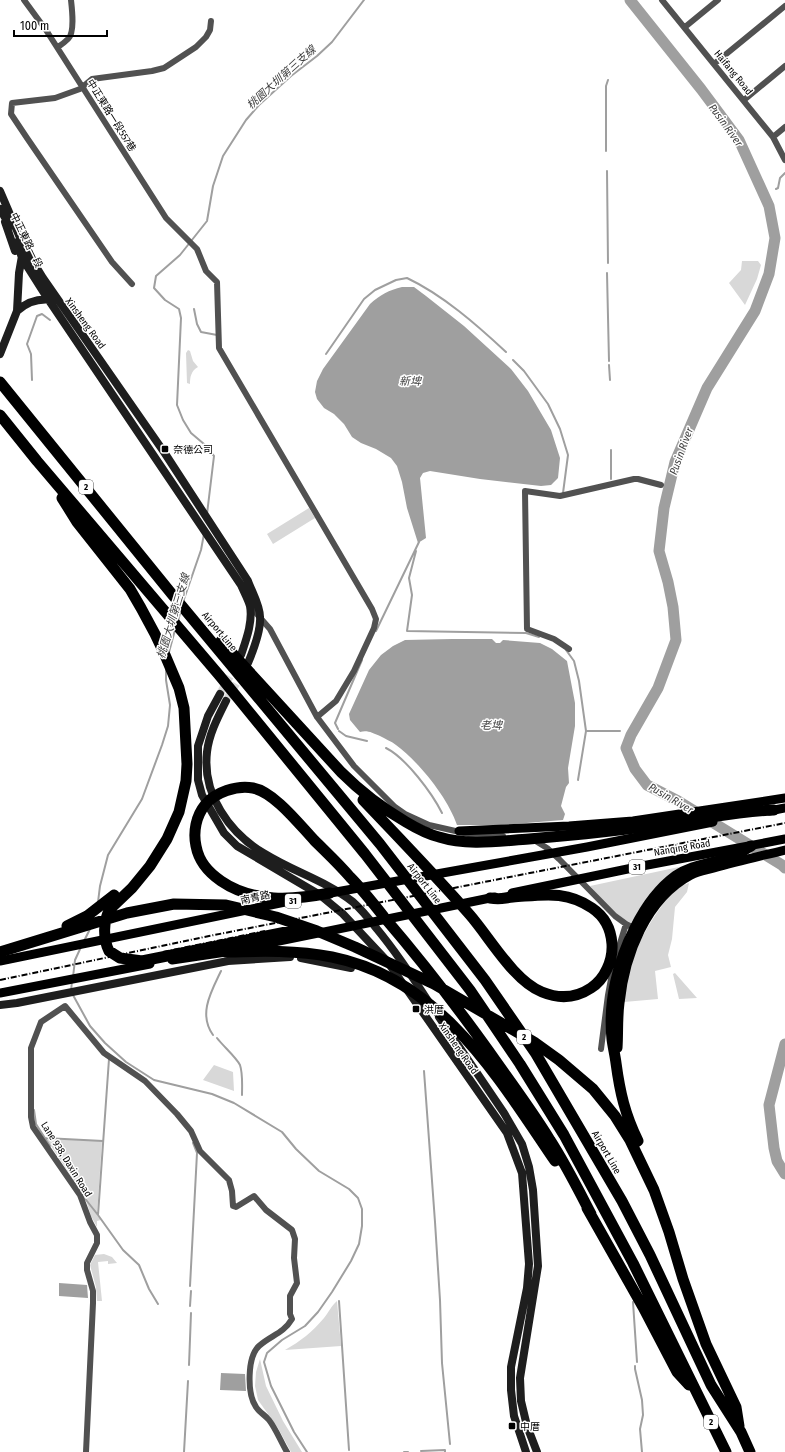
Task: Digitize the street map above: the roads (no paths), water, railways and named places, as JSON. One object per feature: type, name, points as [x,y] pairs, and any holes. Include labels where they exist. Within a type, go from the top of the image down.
[{"type":"highway","name":"Airport Line","points":[[0,382],[132,544],[193,616],[234,656],[248,673],[485,980],[536,1054],[594,1152],[643,1241],[711,1384],[741,1432],[750,1452]]},
{"type":"highway","name":"2","points":[[0,415],[37,461],[219,675],[231,699],[370,860],[470,990],[520,1064],[564,1135],[633,1263],[726,1452]]},
{"type":"highway","points":[[37,461],[77,522],[130,589],[156,634],[179,688],[184,708],[187,764],[186,781],[182,802],[167,839],[143,876],[110,909],[108,913],[104,929],[109,951],[120,958],[142,961],[317,926],[332,930]]},
{"type":"highway","points":[[248,673],[356,787],[380,806],[425,832],[438,837],[466,842],[506,841],[635,828],[754,810],[774,810]]},
{"type":"highway","points":[[32,942],[87,916],[104,904],[131,879],[142,866],[162,834],[169,818],[187,764]]},
{"type":"highway","points":[[341,772],[362,799],[472,917],[518,976],[541,992],[561,998],[585,992],[595,986],[608,969],[612,951],[612,940],[607,924],[599,913],[584,903],[569,896],[536,895],[500,900],[490,898]]},
{"type":"highway","points":[[330,893],[296,898],[253,896],[233,889],[224,883],[214,876],[201,862],[197,853],[194,841],[194,832],[204,806],[220,794],[240,787],[254,788],[265,793],[282,807],[352,878],[427,967],[513,1085],[551,1141],[677,1372],[697,1393]]},
{"type":"highway","points":[[741,1432],[736,1406],[706,1344],[683,1279],[662,1196],[627,1116],[620,1093],[611,1028],[617,978],[628,942],[648,905],[675,877],[687,869],[733,856],[751,846]]},
{"type":"highway","points":[[0,952],[127,913],[174,904],[226,905],[276,917],[355,946],[434,984],[521,1034],[559,1060],[593,1089],[615,1116],[630,1140],[643,1165],[670,1232]]},
{"type":"highway","points":[[226,952],[282,950],[331,957],[355,963],[377,971],[412,990],[449,1020],[462,1034],[522,1113],[591,1214]]},
{"type":"main road","points":[[0,191],[24,247],[59,301]]},
{"type":"main road","name":"中正東路一段","points":[[0,210],[14,233],[22,258],[48,300]]},
{"type":"main road","name":"中正東路一段","points":[[0,210],[12,243],[19,273]]},
{"type":"main road","points":[[0,353],[17,311],[19,273],[24,247]]},
{"type":"main road","points":[[17,311],[26,303],[40,299],[48,300]]},
{"type":"main road","name":"Xinsheng Road","points":[[48,300],[59,301],[164,452],[248,581],[255,597],[260,617],[248,673]]},
{"type":"main road","name":"Xinsheng Road","points":[[48,300],[135,426],[241,585],[249,605],[251,618],[248,635],[234,656]]},
{"type":"main road","name":"Xinsheng Road","points":[[220,694],[208,716],[198,746],[198,780],[202,795],[224,833],[237,846],[320,894],[343,914],[387,961],[507,1133],[522,1172],[529,1264],[527,1288],[511,1367],[510,1390],[514,1416],[526,1452]]},
{"type":"main road","name":"Xinsheng Road","points":[[231,699],[217,718],[207,751],[206,775],[213,797],[223,816],[238,833],[264,854],[327,884],[354,903],[368,918],[398,955],[504,1114],[522,1144],[529,1167],[533,1190],[538,1266],[520,1378],[521,1401],[527,1426],[537,1452]]},
{"type":"main road","points":[[459,831],[536,828],[633,821],[714,810],[785,798]]},
{"type":"main road","name":"31","points":[[774,810],[785,808]]},
{"type":"main road","name":"南青路","points":[[0,961],[330,893],[587,847],[774,810]]},
{"type":"main road","points":[[535,840],[536,828]]},
{"type":"main road","name":"Nanqing Road","points":[[490,898],[587,877],[785,839]]},
{"type":"main road","points":[[618,1048],[620,1004],[630,955],[640,931],[655,906],[677,883],[692,874],[758,856],[784,851]]},
{"type":"main road","name":"31","points":[[0,993],[165,961],[226,952],[490,898]]},
{"type":"main road","points":[[17,1003],[0,997],[0,1004],[17,1003],[228,961],[284,957],[309,959],[362,970],[373,968],[398,955]]},
{"type":"street","name":"中正東路一段557巷","points":[[24,0],[58,47],[166,218],[197,249],[206,271],[217,282],[219,348],[372,609],[376,619],[374,628],[344,689],[336,701],[317,717]]},
{"type":"street","points":[[58,47],[70,38],[71,35],[71,0]]},
{"type":"street","name":"Haifang Road","points":[[662,0],[773,137],[785,160]]},
{"type":"street","points":[[685,28],[718,0]]},
{"type":"street","points":[[714,64],[785,6]]},
{"type":"street","points":[[132,284],[112,262],[11,114],[12,103],[55,98],[80,89],[92,79],[164,68],[196,46],[206,37],[210,30],[211,21]]},
{"type":"street","points":[[744,100],[785,66]]},
{"type":"street","points":[[773,137],[785,127]]},
{"type":"street","points":[[569,649],[554,638],[527,629],[525,490],[560,496],[634,479],[661,485]]},
{"type":"street","points":[[249,605],[270,629],[317,717],[354,766],[395,807],[405,814],[429,825],[473,835],[523,837],[535,840],[559,859],[603,905],[626,924],[640,931]]},
{"type":"street","points":[[601,1049],[611,976],[626,924]]},
{"type":"street","name":"Lane 938, Daxin Road","points":[[86,1452],[93,1303],[93,1291],[87,1270],[87,1263],[97,1243],[97,1235],[90,1222],[80,1195],[33,1127],[31,1117],[31,1048],[41,1022],[65,1006],[104,1052],[144,1081],[177,1114],[191,1131],[200,1151],[229,1180],[232,1191],[233,1206],[236,1207],[254,1196],[266,1210],[292,1230],[297,1283],[290,1296],[290,1314],[292,1319],[287,1327],[258,1346],[252,1356],[250,1372],[252,1398],[256,1407],[269,1420],[287,1452]]},
{"type":"water","name":"新埤","points":[[402,287],[414,287],[426,296],[464,326],[511,369],[528,391],[551,430],[560,458],[558,478],[551,485],[541,486],[480,479],[430,471],[423,473],[420,478],[426,538],[418,543],[407,508],[397,466],[391,458],[352,437],[344,424],[334,414],[324,408],[317,399],[315,392],[317,381],[323,369],[370,304],[385,293]]},
{"type":"water","name":"老埤","points":[[492,639],[496,643],[500,643],[503,640],[540,643],[552,649],[567,661],[575,703],[575,726],[568,768],[569,783],[566,787],[561,806],[565,814],[563,820],[501,825],[457,825],[440,792],[432,781],[405,752],[380,736],[365,731],[360,732],[350,720],[349,714],[369,670],[381,655],[393,646],[405,640]]},
{"type":"water","points":[[59,1283],[87,1285],[88,1298],[59,1296]]},
{"type":"water","points":[[221,1373],[245,1374],[246,1391],[220,1390]]},
{"type":"waterway","name":"桃園大圳第三支線","points":[[207,514],[214,456],[204,444],[191,433],[183,420],[177,405],[181,318],[179,309],[165,300],[154,288],[156,276],[180,255],[207,221],[213,186],[223,156],[246,120],[259,105],[332,42],[364,0]]},
{"type":"waterway","name":"Pusin River","points":[[630,0],[701,89],[739,140],[769,206],[775,238],[769,274],[755,311],[707,388],[675,462],[664,508],[659,551],[668,582],[673,607],[676,640],[658,688],[631,735],[626,748],[635,769],[647,785],[678,801],[785,868]]},
{"type":"waterway","points":[[606,151],[606,86],[608,80]]},
{"type":"waterway","points":[[607,171],[608,263]]},
{"type":"waterway","points":[[776,189],[778,188],[780,178],[785,173]]},
{"type":"waterway","points":[[607,273],[609,361]]},
{"type":"waterway","points":[[326,354],[364,299],[375,290],[396,280],[407,278],[434,293],[471,321],[506,352]]},
{"type":"waterway","points":[[194,309],[197,324],[201,332],[217,335]]},
{"type":"waterway","points":[[32,380],[31,354],[27,344],[37,316],[42,314],[50,320]]},
{"type":"waterway","points":[[513,360],[524,371],[548,404],[560,429],[568,455],[563,493]]},
{"type":"waterway","points":[[609,365],[610,380]]},
{"type":"waterway","points":[[611,450],[611,479]]},
{"type":"waterway","name":"桃園大圳第三支線","points":[[183,602],[201,550],[204,534]]},
{"type":"waterway","points":[[376,631],[419,542]]},
{"type":"waterway","points":[[416,551],[409,578],[412,595],[407,631],[526,633],[539,637]]},
{"type":"waterway","name":"桃園大圳第三支線","points":[[178,621],[181,610]]},
{"type":"waterway","name":"桃園大圳第三支線","points":[[169,652],[175,630]]},
{"type":"waterway","points":[[566,650],[574,661],[579,681],[586,731],[620,731]]},
{"type":"waterway","points":[[338,729],[335,723],[362,660]]},
{"type":"waterway","name":"桃園大圳第三支線","points":[[98,902],[100,886],[108,855],[142,799],[168,726],[170,705],[166,670]]},
{"type":"waterway","points":[[339,731],[346,736],[367,741]]},
{"type":"waterway","points":[[578,780],[586,731]]},
{"type":"waterway","points":[[386,748],[402,760],[418,777],[442,813]]},
{"type":"waterway","name":"桃園大圳第三支線","points":[[84,941],[90,929]]},
{"type":"waterway","name":"桃園大圳第三支線","points":[[73,977],[75,960],[81,947]]},
{"type":"waterway","points":[[213,1035],[209,1027],[206,1011],[210,995],[221,971]]},
{"type":"waterway","name":"桃園大圳第三支線","points":[[71,991],[72,981]]},
{"type":"waterway","name":"桃園大圳第三支線","points":[[73,995],[90,1026],[105,1043],[126,1062],[154,1080],[212,1094],[234,1103],[282,1132],[296,1149],[319,1171],[349,1189],[358,1198],[362,1209],[362,1226],[359,1244],[351,1261],[318,1312],[305,1326],[282,1340],[267,1353],[264,1362],[271,1386],[294,1432],[307,1452]]},
{"type":"waterway","points":[[217,1038],[240,1065],[242,1076],[242,1095]]},
{"type":"waterway","name":"Pusin River","points":[[785,1044],[769,1105],[777,1161],[785,1174]]},
{"type":"waterway","points":[[109,1059],[98,1215],[123,1250],[139,1265],[149,1289],[158,1304]]},
{"type":"waterway","points":[[424,1071],[440,1300],[442,1363],[450,1444]]},
{"type":"waterway","points":[[34,1110],[36,1124],[50,1146]]},
{"type":"waterway","points":[[45,1138],[103,1141]]},
{"type":"waterway","points":[[190,1286],[197,1153],[193,1143]]},
{"type":"waterway","points":[[83,1196],[98,1215]]},
{"type":"waterway","points":[[190,1306],[191,1291]]},
{"type":"waterway","points":[[339,1301],[349,1450]]},
{"type":"waterway","points":[[633,1302],[637,1362]]},
{"type":"waterway","points":[[189,1365],[191,1313]]},
{"type":"waterway","points":[[635,1366],[642,1400],[643,1415],[640,1429],[642,1452]]},
{"type":"waterway","points":[[184,1452],[188,1381]]},
{"type":"waterway","points":[[421,1451],[445,1450],[445,1452]]},
{"type":"tunnel","points":[[220,694],[236,665]]},
{"type":"tunnel","points":[[226,701],[243,672]]},
{"type":"railway","points":[[0,980],[209,936],[785,823]]},
{"type":"railway","points":[[163,952],[265,931]]},
{"type":"place","name":"奈德公司","points":[[165,449]]},
{"type":"place","name":"洪厝","points":[[416,1009]]},
{"type":"place","name":"中厝","points":[[512,1426]]}]
